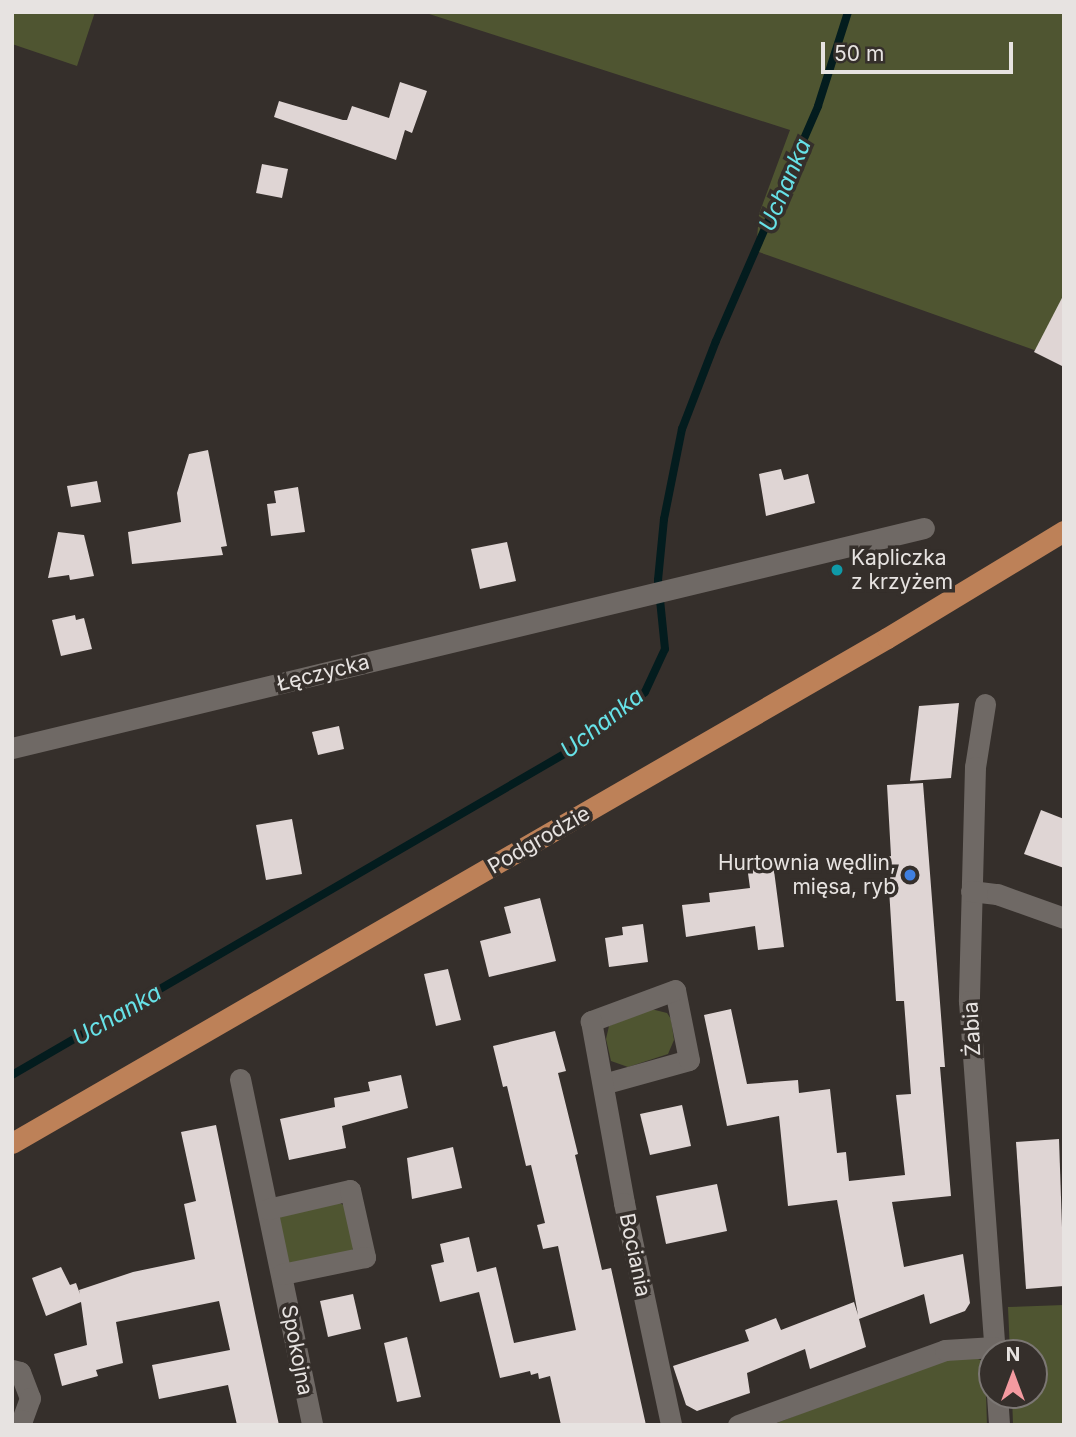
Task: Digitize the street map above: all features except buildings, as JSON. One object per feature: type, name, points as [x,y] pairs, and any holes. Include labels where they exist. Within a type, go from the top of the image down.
[{"type":"main road","name":"Podgrodzie","points":[[12,1143],[887,638],[1064,531]]},
{"type":"street","name":"Łęczycka","points":[[12,748],[924,528]]},
{"type":"street","name":"Żabia","points":[[985,704],[975,767],[969,1001],[993,1339]]},
{"type":"street","points":[[971,891],[997,894],[1064,918]]},
{"type":"street","name":"Bociania","points":[[603,1084],[689,1060],[675,990],[592,1021],[603,1084],[624,1203],[671,1425]]},
{"type":"street","name":"Spokojna","points":[[240,1079],[312,1425]]},
{"type":"street","name":"Spokojna","points":[[268,1209],[350,1190],[365,1257],[282,1275]]},
{"type":"street","points":[[738,1425],[945,1350],[978,1350]]},
{"type":"street","points":[[12,1370],[20,1372],[30,1398],[22,1420],[15,1425]]},
{"type":"green space","points":[[12,12],[95,12],[77,66],[12,44]]},
{"type":"green space","points":[[423,12],[1064,12],[1064,299],[1037,351],[756,251],[759,214],[790,130]]},
{"type":"green space","points":[[651,1009],[667,1013],[671,1019],[674,1040],[668,1054],[628,1067],[611,1061],[606,1039],[609,1026]]},
{"type":"green space","points":[[338,1202],[345,1206],[356,1237],[352,1251],[288,1265],[278,1221],[282,1212]]},
{"type":"green space","points":[[1064,1305],[1064,1425],[1013,1425],[1012,1409],[1048,1409],[1048,1339],[1009,1339],[1008,1307]]},
{"type":"green space","points":[[969,1355],[978,1359],[978,1409],[986,1409],[987,1425],[772,1425],[936,1360]]},
{"type":"waterway","name":"Uchanka","points":[[12,1075],[578,746],[618,718],[645,692],[665,649],[658,580],[664,519],[682,429],[716,341],[818,106],[848,12]]},
{"type":"place","name":"Kapliczka z krzyżem","points":[[837,570]]},
{"type":"place","name":"Hurtownia wędlin, mięsa, ryb","points":[[910,875]]}]
